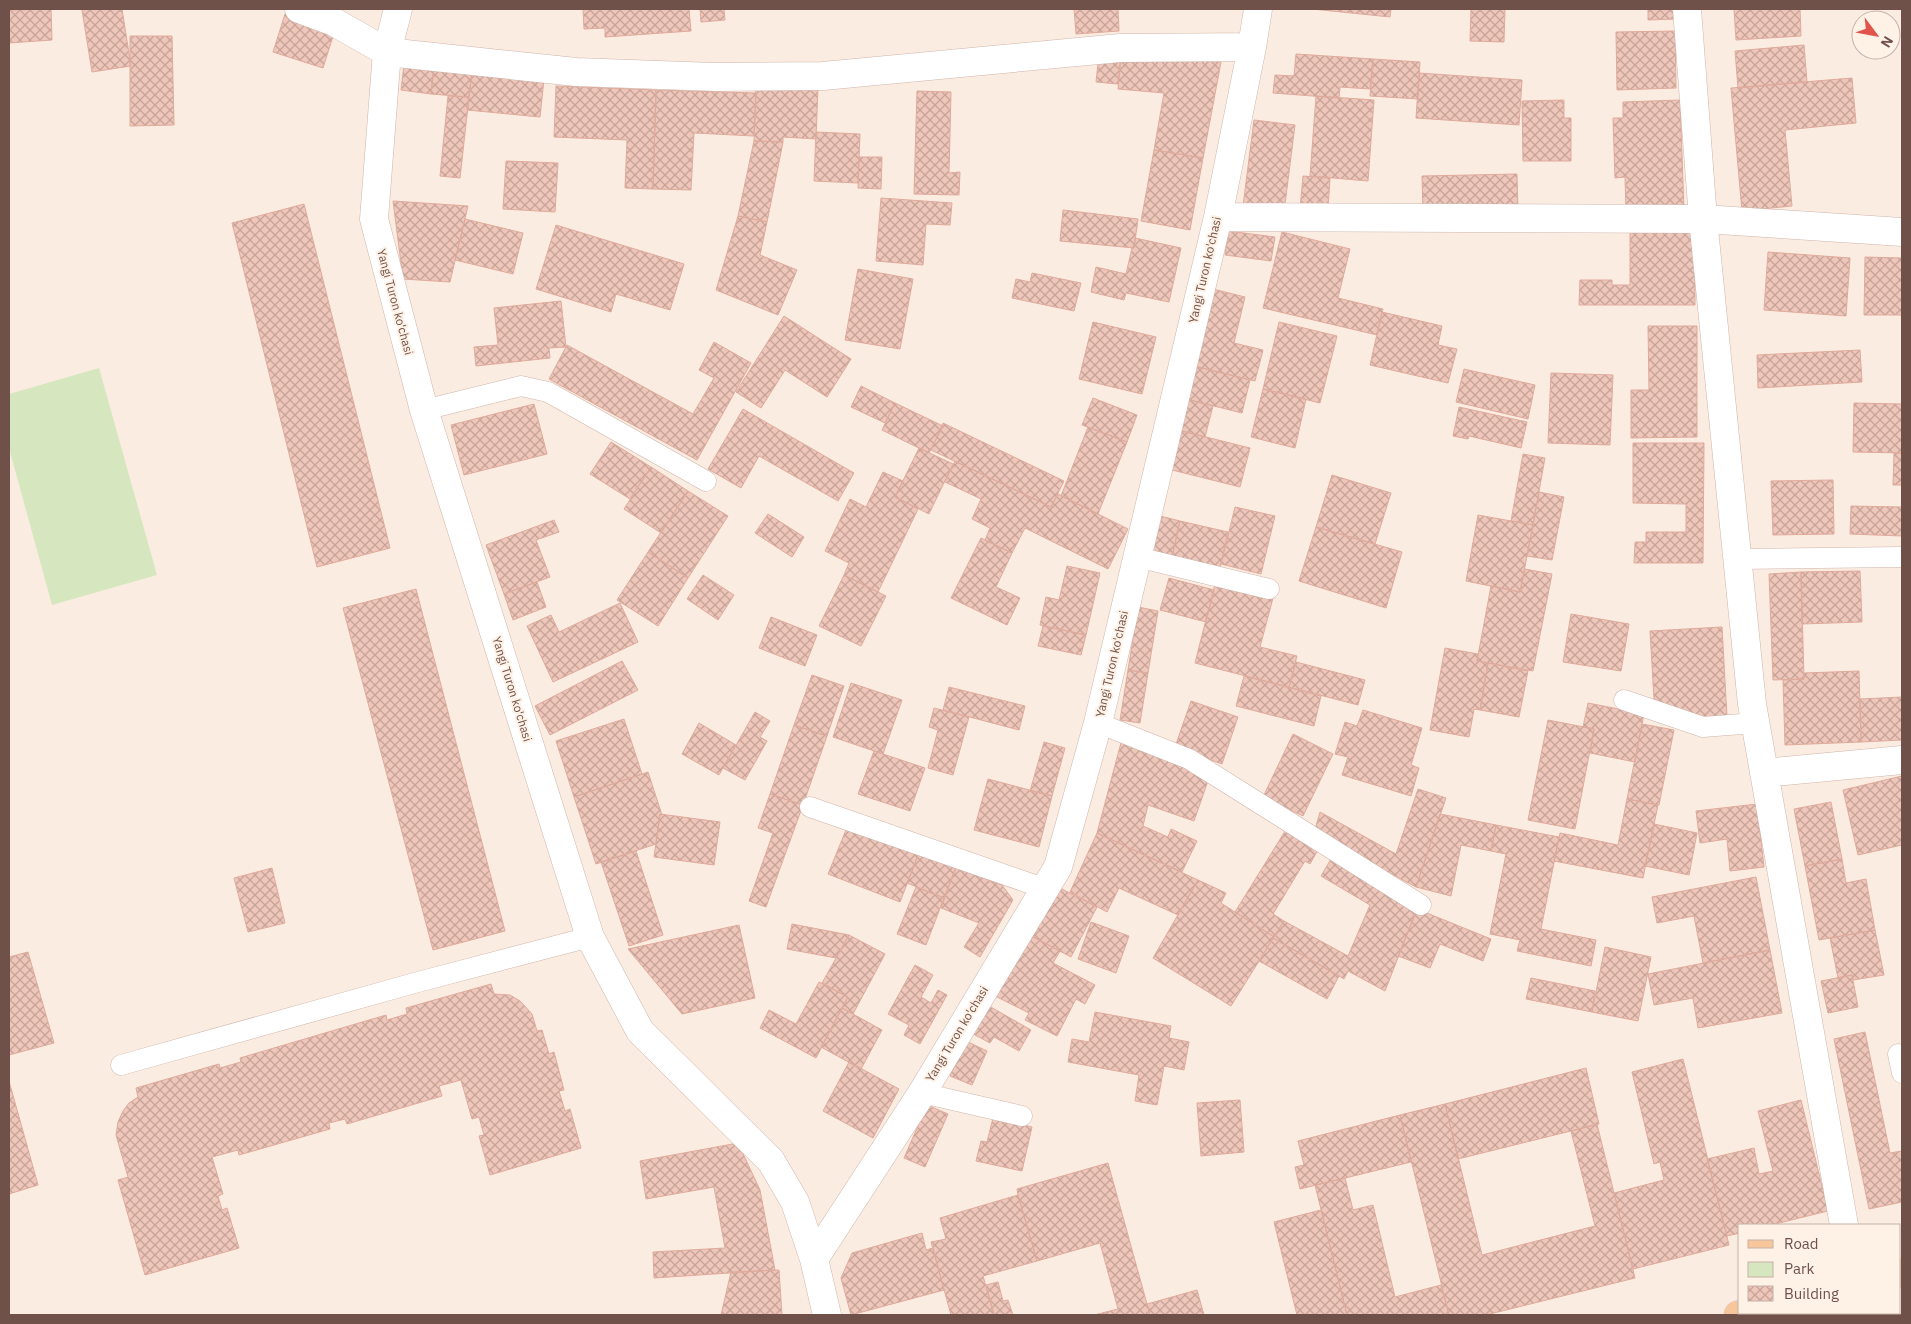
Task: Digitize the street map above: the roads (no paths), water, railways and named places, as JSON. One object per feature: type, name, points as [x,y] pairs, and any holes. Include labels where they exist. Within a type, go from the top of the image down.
[{"type":"street","points":[[300,9],[334,22],[387,52],[576,72],[724,76],[822,76],[1120,48],[1252,47]]},
{"type":"street","name":"Yangi Turon ko'chasi","points":[[398,9],[387,52],[374,219],[424,410],[590,937],[640,1031],[771,1161],[795,1202],[814,1259],[827,1315]]},
{"type":"street","name":"Yangi Turon ko'chasi","points":[[814,1259],[922,1092],[1058,867],[1098,723],[1218,217],[1258,9]]},
{"type":"street","points":[[1687,9],[1703,219],[1755,723],[1844,1224]]},
{"type":"street","points":[[1218,217],[1703,219],[1902,232]]},
{"type":"street","points":[[1764,773],[1902,760]]},
{"type":"lane","points":[[424,410],[521,386],[548,392],[706,481]]},
{"type":"lane","points":[[1136,557],[1269,589]]},
{"type":"lane","points":[[1737,559],[1902,558]]},
{"type":"lane","points":[[1624,700],[1703,727],[1755,723]]},
{"type":"lane","points":[[1098,723],[1189,759],[1421,905]]},
{"type":"lane","points":[[810,807],[1046,889]]},
{"type":"lane","points":[[121,1065],[409,984],[590,937]]},
{"type":"lane","points":[[922,1092],[1022,1116]]}]
